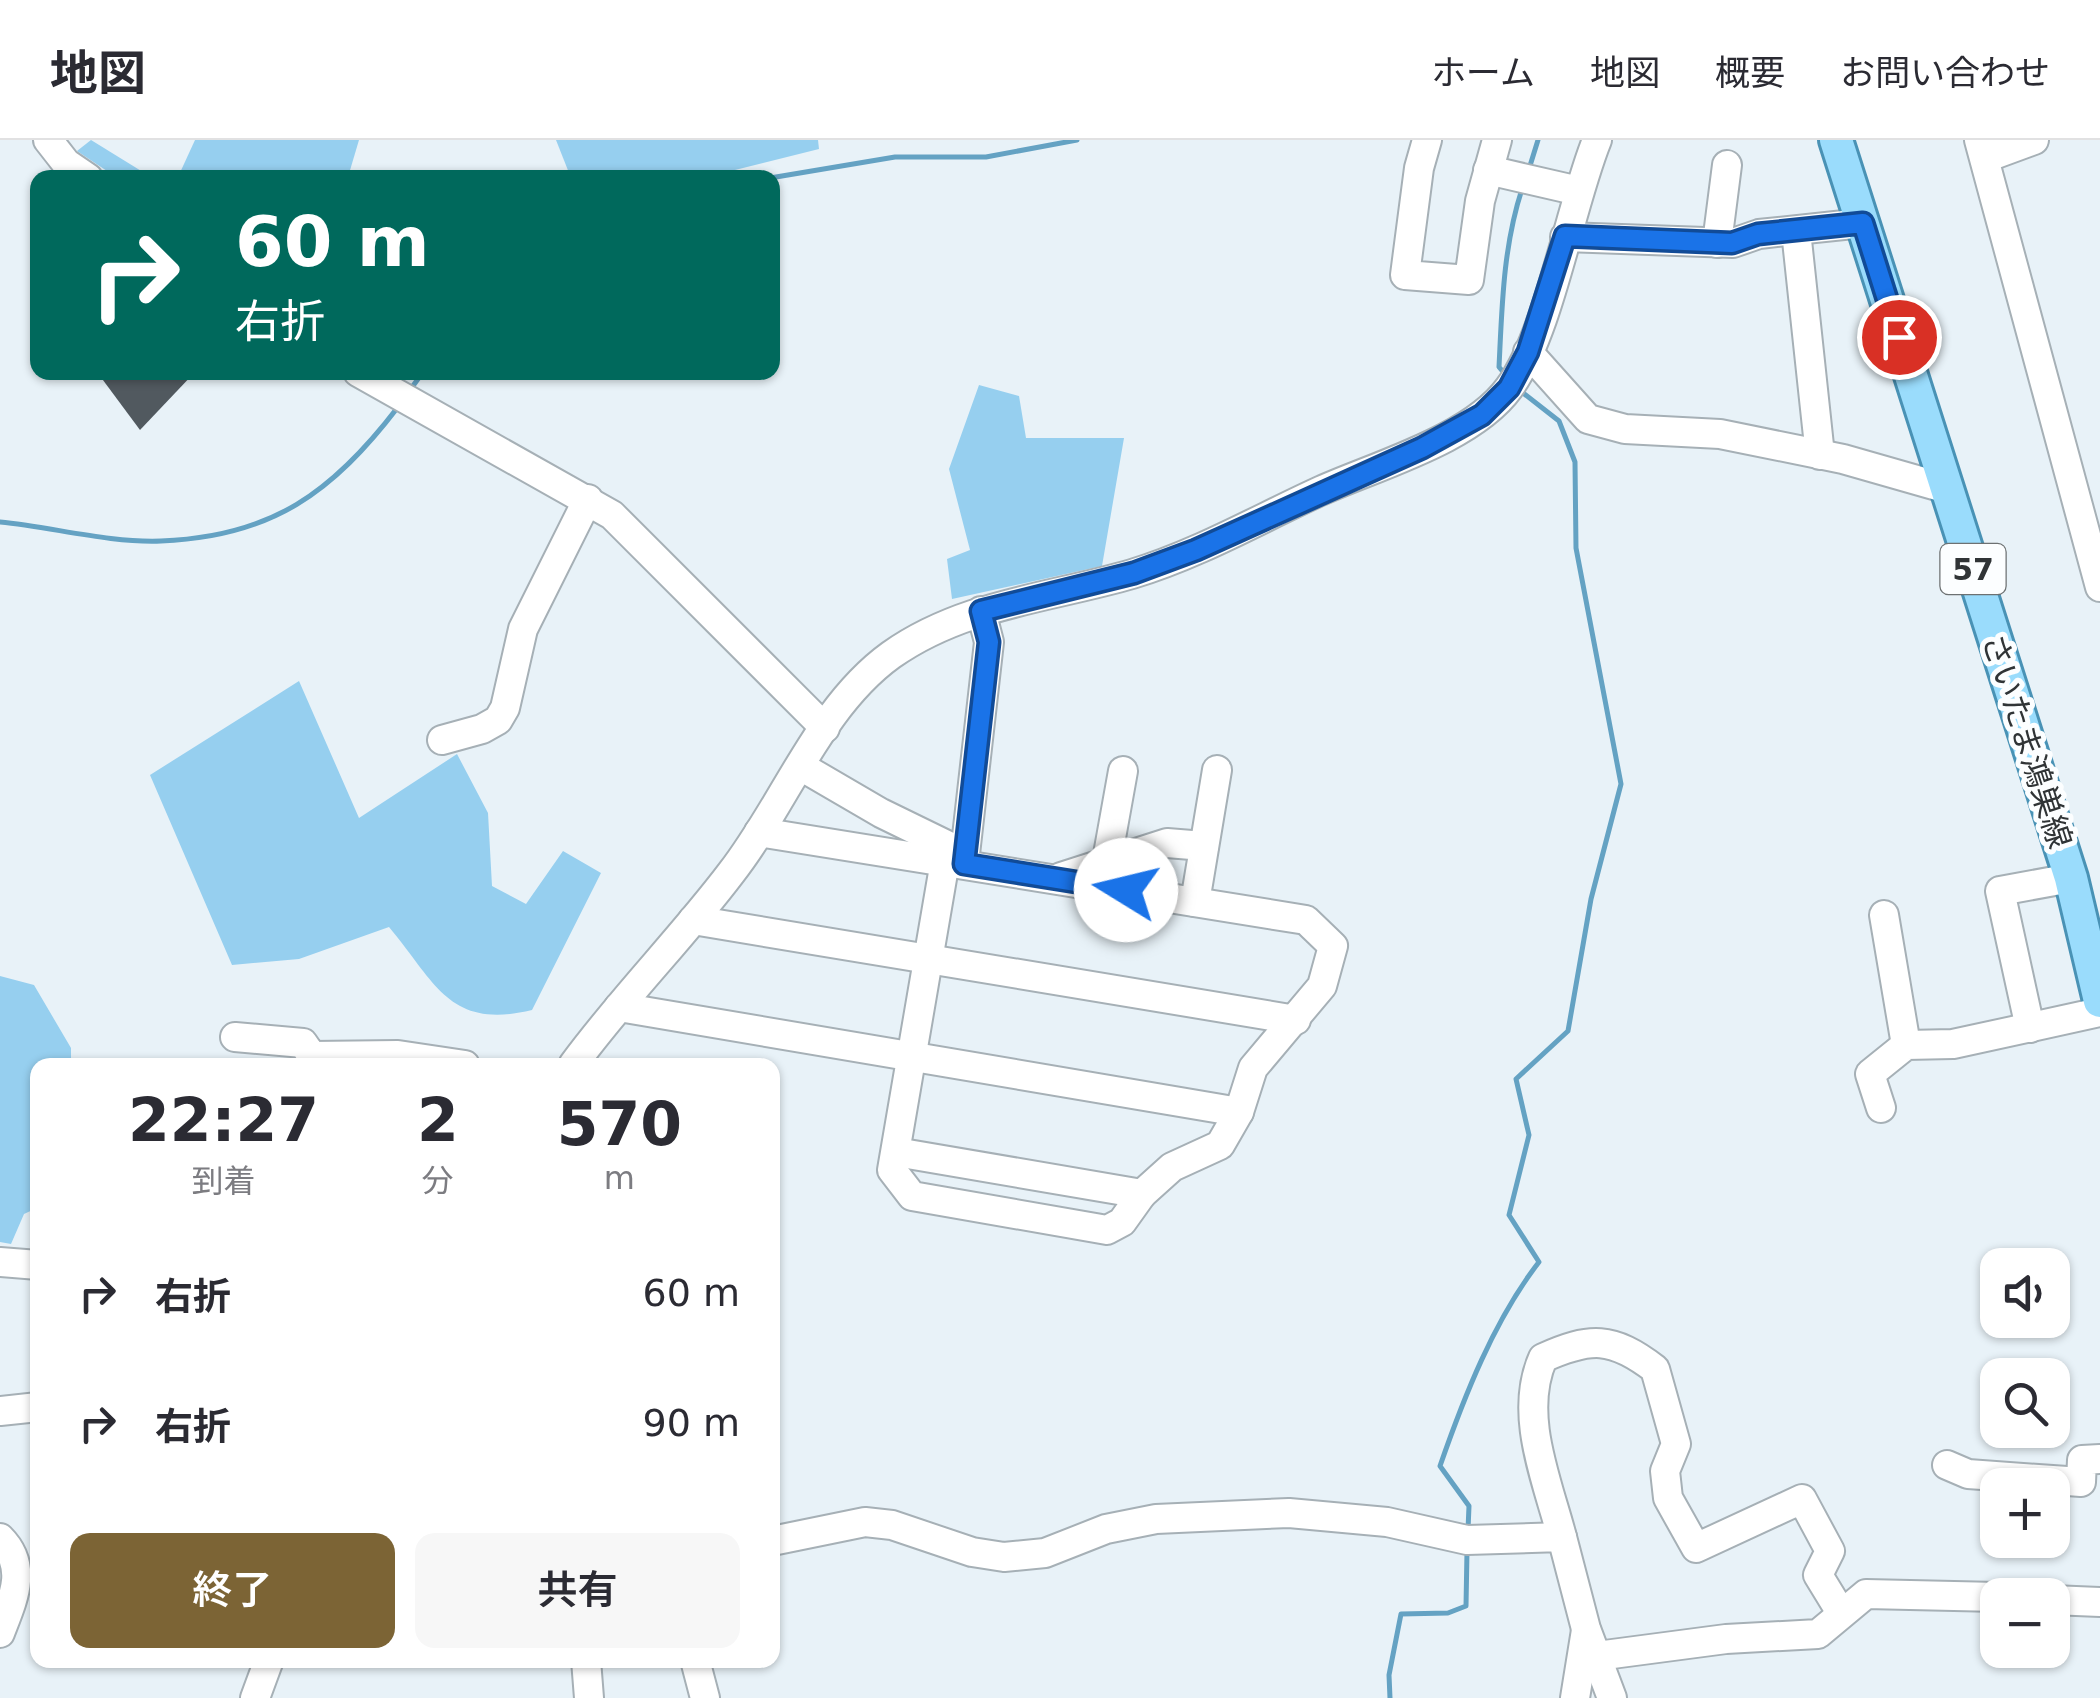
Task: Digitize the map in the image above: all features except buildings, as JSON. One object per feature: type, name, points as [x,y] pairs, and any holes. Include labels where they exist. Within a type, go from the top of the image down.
[{"type":"main road","name":"さいたま鴻巣線","points":[[1836,140],[2071,878],[2100,1001]]},
{"type":"street","points":[[48,140],[77,170]]},
{"type":"street","points":[[1427,140],[1405,275],[1468,280],[1497,140]]},
{"type":"street","points":[[579,1058],[760,832],[825,728],[856,687],[888,658],[926,632],[981,611],[1134,573],[1196,550],[1422,448],[1482,415],[1509,388],[1528,352],[1598,140]]},
{"type":"street","points":[[2034,140],[1982,149],[2096,554],[2100,587]]},
{"type":"street","points":[[1717,243],[1727,166]]},
{"type":"street","points":[[1488,170],[1579,191]]},
{"type":"street","points":[[1565,236],[1717,243],[1863,223]]},
{"type":"street","points":[[1796,231],[1820,455]]},
{"type":"street","points":[[1528,352],[1588,419],[1625,428],[1720,434],[1820,455],[1948,489]]},
{"type":"street","points":[[372,380],[612,515],[825,728]]},
{"type":"street","points":[[442,740],[482,729],[498,720],[505,708],[523,629],[588,500]]},
{"type":"street","points":[[760,832],[958,859],[1306,920],[1333,946],[1322,986],[1253,1068],[1239,1112],[1220,1145],[1172,1167],[1142,1194],[1122,1222],[1107,1230],[912,1196],[892,1170],[926,960],[958,859],[989,642],[981,611]]},
{"type":"street","points":[[802,767],[958,859]]},
{"type":"street","points":[[1195,902],[1217,770]]},
{"type":"street","points":[[1107,860],[1124,771]]},
{"type":"street","points":[[1057,879],[1166,843],[1204,846]]},
{"type":"street","points":[[2030,1028],[2000,891],[2071,878]]},
{"type":"street","points":[[1884,915],[1906,1045]]},
{"type":"street","points":[[692,920],[1296,1020]]},
{"type":"street","points":[[620,1006],[1239,1112]]},
{"type":"street","points":[[1881,1108],[1870,1074],[1906,1045],[1954,1044],[2100,1012]]},
{"type":"street","points":[[235,1037],[303,1043],[312,1056],[418,1058]]},
{"type":"street","points":[[896,1152],[1142,1194]]},
{"type":"street","points":[[0,1262],[30,1265]]},
{"type":"street","points":[[1612,1698],[1586,1629],[1538,1443],[1531,1393],[1543,1358],[1574,1344],[1588,1341],[1622,1347],[1655,1368],[1676,1444],[1666,1471],[1668,1498],[1696,1548],[1802,1500],[1830,1551],[1818,1574],[1840,1611]]},
{"type":"street","points":[[0,1411],[30,1408]]},
{"type":"street","points":[[1947,1464],[1968,1474],[2081,1482],[2082,1460],[2100,1459]]},
{"type":"street","points":[[780,1540],[864,1522],[892,1525],[972,1552],[1004,1556],[1045,1553],[1106,1529],[1156,1520],[1289,1513],[1387,1522],[1467,1540],[1562,1537]]},
{"type":"street","points":[[0,1538],[16,1559],[18,1575],[0,1633]]},
{"type":"street","points":[[1597,1656],[1726,1638],[1818,1634],[1840,1611],[1866,1594],[1980,1597]]},
{"type":"street","points":[[2070,1601],[2100,1602]]},
{"type":"street","points":[[1575,1698],[1586,1629]]},
{"type":"street","points":[[255,1698],[266,1668]]},
{"type":"street","points":[[587,1668],[589,1698]]},
{"type":"street","points":[[698,1668],[705,1698]]},
{"type":"shaded area","points":[[91,140],[140,170],[106,170],[77,151]]},
{"type":"shaded area","points":[[195,140],[359,140],[350,170],[181,170]]},
{"type":"shaded area","points":[[556,140],[818,140],[819,149],[735,170],[568,170]]},
{"type":"shaded area","points":[[979,385],[1019,396],[1026,438],[1124,438],[1102,566],[952,599],[947,559],[970,550],[949,469]]},
{"type":"shaded area","points":[[299,681],[359,818],[457,754],[488,813],[492,886],[526,904],[563,851],[601,873],[532,1010],[481,1013],[463,1007],[433,983],[389,927],[299,959],[232,965],[150,775]]},
{"type":"shaded area","points":[[0,976],[34,985],[71,1048],[71,1058],[30,1058],[30,1211],[24,1214],[11,1244],[0,1242]]},
{"type":"waterway","points":[[780,176],[895,157],[986,157],[1077,140]]},
{"type":"waterway","points":[[1529,169],[1538,140]]},
{"type":"waterway","points":[[1504,373],[1499,367],[1505,277],[1522,189]]},
{"type":"waterway","points":[[410,390],[417,380]]},
{"type":"waterway","points":[[1468,1530],[1469,1506],[1440,1466],[1494,1334],[1539,1262],[1509,1215],[1529,1135],[1516,1079],[1568,1031],[1591,899],[1621,784],[1576,548],[1575,462],[1559,421],[1518,389]]},
{"type":"waterway","points":[[0,522],[141,541],[200,538],[236,530],[268,519],[324,486],[398,407]]},
{"type":"waterway","points":[[1390,1698],[1389,1675],[1401,1614],[1448,1613],[1466,1606],[1467,1551]]},
{"type":"route","points":[[1126,890],[964,864],[989,642],[981,611],[1134,573],[1196,550],[1422,448],[1482,415],[1509,388],[1528,352],[1565,236],[1732,243],[1758,234],[1863,223],[1899,337]]}]
